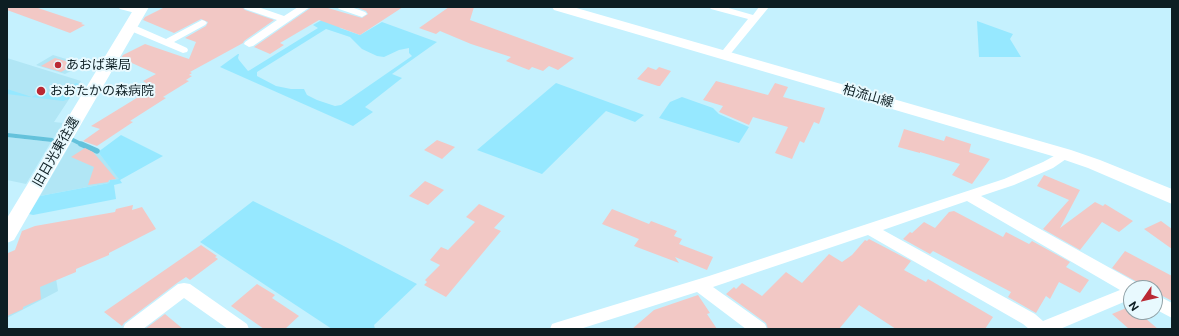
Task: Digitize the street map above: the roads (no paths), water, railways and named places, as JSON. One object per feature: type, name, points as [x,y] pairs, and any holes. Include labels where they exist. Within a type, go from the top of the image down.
[{"type":"main road","name":"柏流山線","points":[[559,7],[1065,154],[1094,164],[1172,197]]},
{"type":"main road","name":"旧日光東往還","points":[[7,235],[140,9]]},
{"type":"street","points":[[122,7],[140,9]]},
{"type":"street","points":[[248,7],[285,19]]},
{"type":"street","points":[[249,44],[305,7]]},
{"type":"street","points":[[342,7],[362,14]]},
{"type":"street","points":[[714,7],[754,18]]},
{"type":"street","points":[[724,55],[764,7]]},
{"type":"street","points":[[167,42],[202,23]]},
{"type":"street","points":[[130,27],[183,50]]},
{"type":"street","points":[[558,329],[699,285],[969,196],[1009,182],[1048,165],[1065,154]]},
{"type":"street","points":[[969,196],[1123,283]]},
{"type":"street","points":[[870,229],[1029,319],[1041,329],[1123,295]]},
{"type":"street","points":[[699,285],[759,329]]},
{"type":"street","points":[[131,329],[184,289],[241,329]]},
{"type":"street","points":[[1163,306],[1172,311]]},
{"type":"waterway","points":[[7,135],[52,140]]},
{"type":"waterway","points":[[71,139],[81,144]]},
{"type":"waterway","points":[[81,144],[97,151]]},
{"type":"place","name":"あおば薬局","points":[[58,65]]},
{"type":"place","name":"おおたかの森病院","points":[[41,91]]}]
